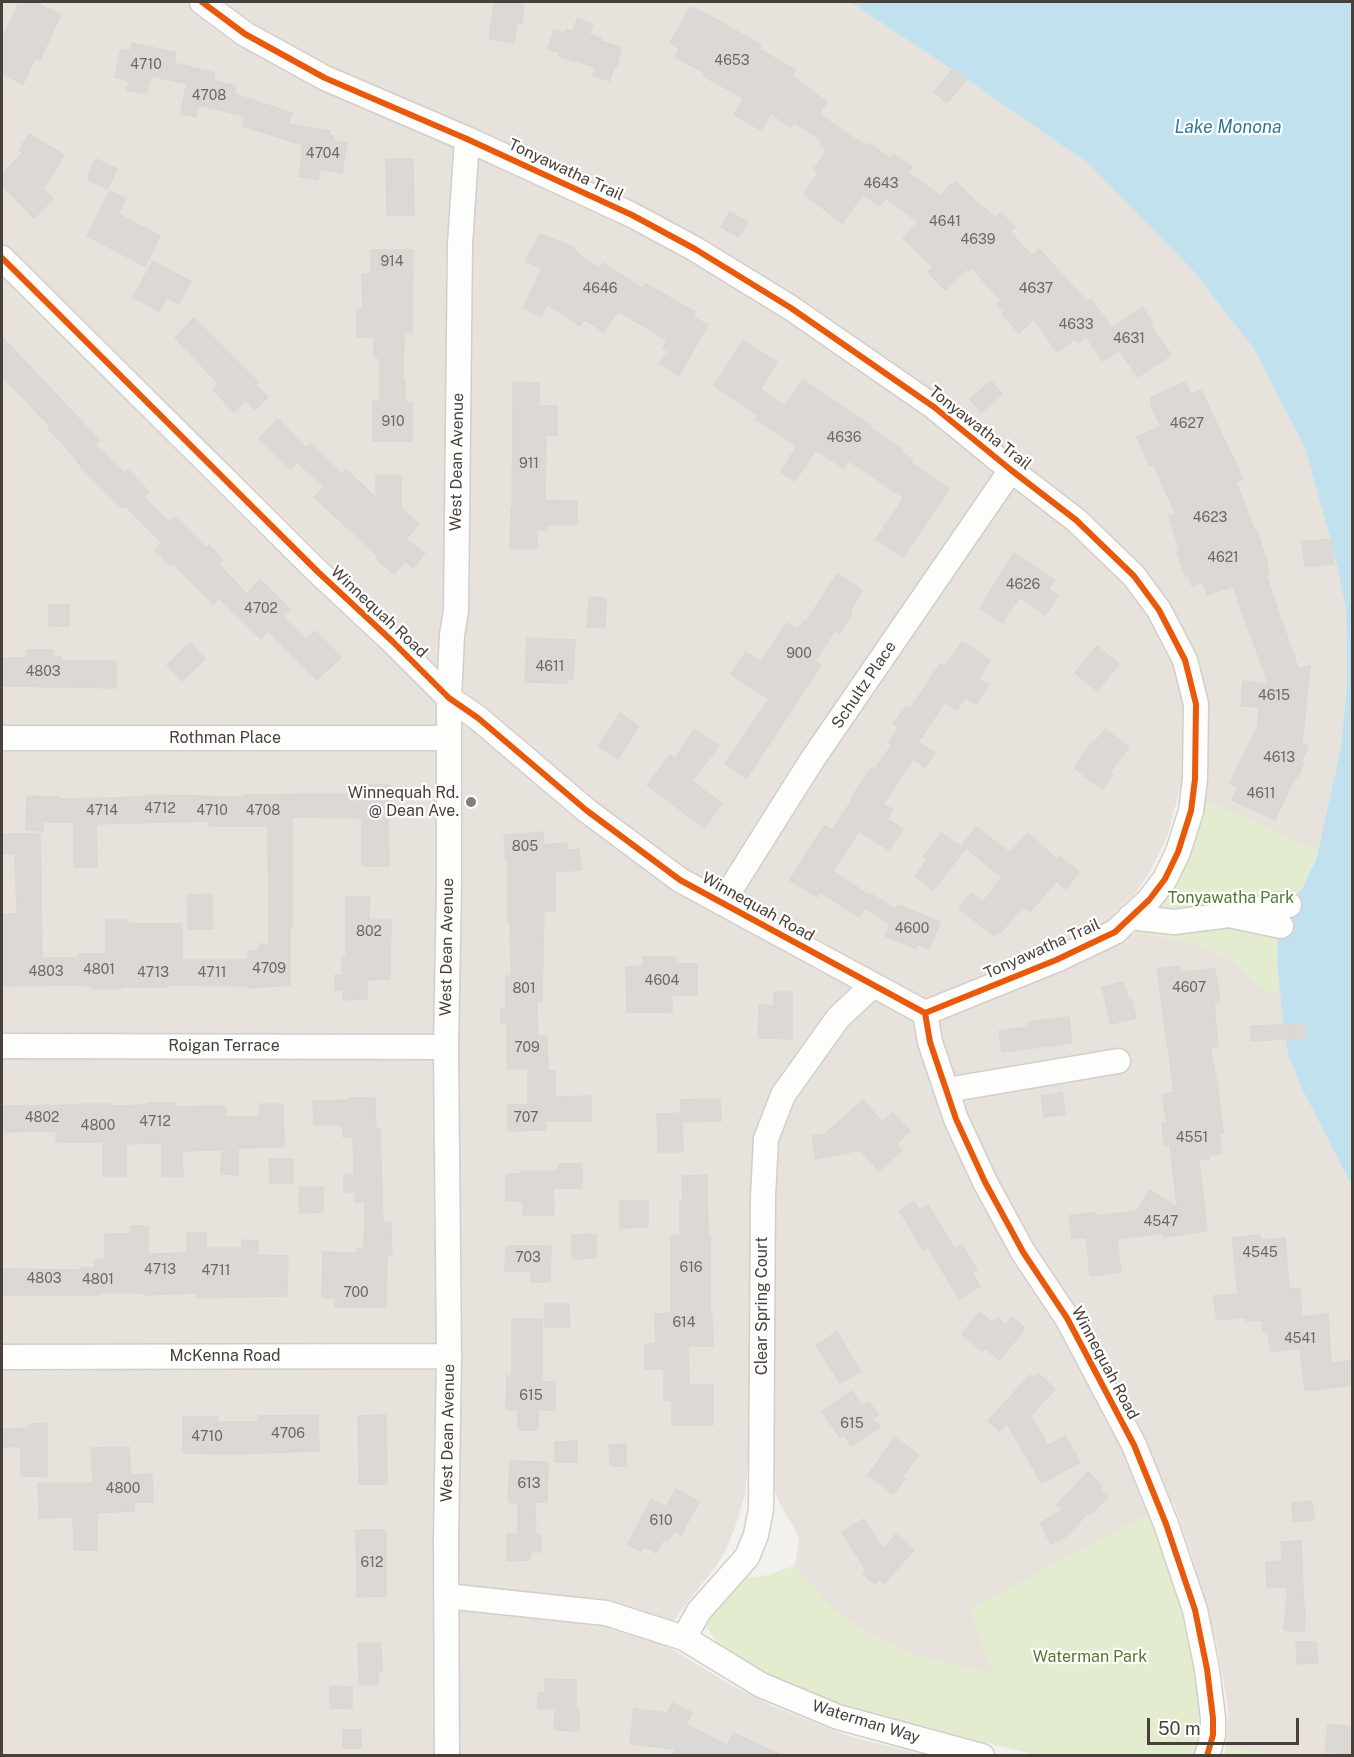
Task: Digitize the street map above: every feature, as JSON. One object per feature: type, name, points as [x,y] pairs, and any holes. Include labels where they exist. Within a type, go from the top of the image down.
[{"type":"street","name":"Tonyawatha Trail","points":[[202,2],[245,34],[325,78],[467,139],[632,215],[695,249],[790,308],[934,407],[1076,519],[1134,576],[1159,610],[1185,660],[1196,704],[1195,778],[1191,811],[1178,852],[1166,879],[1149,900],[1114,932],[1056,960],[925,1013]]},
{"type":"street","name":"West Dean Avenue","points":[[447,1755],[449,1356],[446,1047],[449,698],[452,634],[456,611],[460,244],[467,139]]},
{"type":"street","name":"Winnequah Road","points":[[2,258],[318,573],[392,641],[449,698],[478,718],[634,848],[680,880],[925,1013],[930,1042],[956,1119],[985,1182],[1023,1251],[1067,1318],[1134,1445],[1166,1524],[1195,1610],[1207,1669],[1213,1718],[1213,1735],[1207,1755]]},
{"type":"street","name":"Schultz Place","points":[[722,903],[812,760],[1011,470]]},
{"type":"street","name":"Rothman Place","points":[[2,738],[449,738]]},
{"type":"street","points":[[1130,917],[1174,922],[1229,915],[1285,915]]},
{"type":"street","name":"Clear Spring Court","points":[[684,1638],[699,1611],[747,1557],[756,1535],[761,1509],[763,1197],[766,1138],[783,1095],[838,1018],[873,985]]},
{"type":"street","name":"Roigan Terrace","points":[[2,1046],[446,1047]]},
{"type":"street","points":[[947,1090],[1118,1060]]},
{"type":"street","name":"McKenna Road","points":[[2,1357],[449,1356]]},
{"type":"street","name":"Waterman Way","points":[[446,1596],[606,1612],[684,1638],[761,1685],[838,1717],[982,1755]]},
{"type":"shaded area","points":[[2,2],[850,2],[1089,164],[1194,272],[1254,349],[1305,448],[1334,553],[1346,609],[1347,684],[1341,746],[1318,851],[1180,789],[1167,837],[1150,872],[1134,895],[1114,913],[1132,935],[1177,939],[1207,948],[1229,958],[1267,991],[1280,990],[1289,1058],[1301,1087],[1352,1186],[1352,1755],[1284,1756],[1226,1748],[1228,1712],[1217,1645],[1191,1553],[1173,1501],[971,1609],[994,1675],[910,1654],[864,1632],[831,1607],[793,1566],[799,1540],[774,1488],[772,1454],[749,1452],[745,1494],[726,1550],[660,1642],[733,1686],[772,1706],[852,1737],[924,1755],[2,1756]]},
{"type":"green space","name":"Tonyawatha Park","points":[[1205,800],[1318,851],[1303,887],[1286,909],[1278,938],[1277,963],[1280,990],[1267,991],[1229,958],[1207,948],[1177,939],[1132,935],[1156,912],[1172,892],[1193,851]]},
{"type":"green space","name":"Waterman Park","points":[[1149,1514],[1172,1577],[1192,1661],[1198,1694],[1199,1718],[1194,1755],[1035,1755],[972,1739],[844,1705],[800,1689],[756,1668],[717,1642],[707,1627],[707,1619],[733,1584],[745,1578],[768,1575],[793,1566],[831,1607],[864,1632],[910,1654],[993,1675],[970,1609]]},
{"type":"green space","points":[[1226,1748],[1284,1755],[1224,1755]]},
{"type":"water","name":"Lake Monona","points":[[850,2],[1352,2],[1352,1186],[1301,1087],[1289,1058],[1277,963],[1278,938],[1286,909],[1303,887],[1317,856],[1341,746],[1347,684],[1346,609],[1334,553],[1305,448],[1254,349],[1194,272],[1089,164]]},
{"type":"building","points":[[19,2],[41,2],[40,6],[61,14],[40,60],[35,58],[23,84],[2,74],[2,39]]},
{"type":"building","points":[[494,2],[524,2],[522,23],[517,22],[514,43],[489,39]]},
{"type":"building","points":[[690,7],[761,45],[759,49],[795,70],[792,76],[827,102],[819,114],[867,147],[869,143],[890,159],[894,154],[912,167],[908,172],[940,196],[952,183],[956,182],[995,218],[1001,213],[1015,227],[1010,232],[1032,256],[1039,249],[1087,302],[1091,299],[1112,328],[1142,307],[1153,324],[1151,326],[1171,355],[1138,377],[1119,350],[1103,361],[1086,336],[1077,343],[1075,339],[1057,352],[1034,319],[1019,333],[1002,314],[1004,312],[997,304],[1001,301],[972,268],[969,271],[967,269],[945,290],[928,272],[933,267],[903,238],[918,222],[886,198],[879,206],[863,194],[842,223],[804,194],[819,172],[814,169],[827,149],[820,145],[823,141],[794,122],[790,127],[771,113],[761,130],[734,115],[744,98],[703,76],[705,73],[675,57],[680,49],[670,43]]},
{"type":"building","points":[[577,19],[593,24],[589,34],[601,38],[600,41],[621,47],[610,81],[593,76],[595,67],[558,56],[560,52],[548,49],[554,30],[565,33],[566,29],[573,31]]},
{"type":"building","points":[[132,43],[176,53],[174,63],[215,73],[213,81],[236,86],[234,94],[292,113],[288,124],[330,131],[329,135],[334,136],[333,141],[347,143],[342,173],[320,169],[318,180],[299,176],[303,145],[242,126],[245,116],[199,105],[196,117],[180,114],[187,84],[151,76],[146,94],[127,90],[129,81],[115,77],[121,49],[130,51]]},
{"type":"building","points":[[953,69],[966,80],[947,103],[934,92]]},
{"type":"building","points":[[29,134],[64,155],[43,189],[53,199],[34,218],[2,185],[2,174],[23,153],[19,150]]},
{"type":"building","points":[[96,159],[117,169],[108,189],[89,180],[89,173]]},
{"type":"building","points":[[386,159],[413,159],[414,215],[387,215]]},
{"type":"building","points":[[110,191],[126,199],[118,214],[160,236],[145,266],[87,236]]},
{"type":"building","points":[[730,212],[748,222],[738,237],[721,227]]},
{"type":"building","points":[[540,234],[574,247],[573,249],[599,269],[603,263],[643,289],[646,284],[695,312],[693,317],[708,325],[679,375],[660,364],[668,351],[663,348],[667,340],[618,311],[604,332],[584,319],[580,326],[547,304],[541,316],[523,308],[542,268],[527,262],[526,259]]},
{"type":"building","points":[[371,250],[413,250],[412,332],[404,332],[403,380],[405,380],[405,402],[412,402],[412,441],[373,441],[373,401],[380,401],[380,358],[374,358],[374,337],[357,337],[357,309],[363,309],[362,274],[371,274]]},
{"type":"building","points":[[153,261],[191,282],[179,304],[167,297],[159,311],[133,297]]},
{"type":"building","points":[[194,318],[258,382],[255,384],[268,397],[255,410],[246,400],[234,412],[213,390],[219,384],[175,338]]},
{"type":"building","points":[[2,337],[100,441],[95,445],[125,473],[128,470],[149,492],[144,497],[169,522],[175,517],[206,548],[209,545],[223,560],[218,564],[247,594],[260,580],[290,609],[283,617],[306,640],[315,631],[341,657],[317,680],[268,631],[261,639],[219,598],[213,604],[173,563],[171,566],[155,550],[162,543],[125,506],[122,508],[90,476],[48,428],[50,426],[2,376]]},
{"type":"building","points":[[743,341],[777,362],[760,389],[785,406],[803,380],[871,426],[870,428],[903,450],[901,452],[913,460],[911,463],[949,489],[903,557],[876,539],[904,498],[849,461],[843,468],[816,450],[795,481],[781,472],[797,446],[756,419],[759,415],[714,386]]},
{"type":"building","points":[[991,381],[1002,394],[981,412],[970,399]]},
{"type":"building","points":[[513,382],[539,383],[539,406],[557,406],[557,435],[546,435],[545,500],[577,501],[577,525],[546,525],[546,530],[537,529],[537,549],[510,549]]},
{"type":"building","points":[[1185,382],[1191,395],[1201,390],[1243,479],[1236,482],[1268,565],[1266,565],[1269,573],[1266,575],[1298,668],[1310,666],[1302,744],[1308,746],[1301,762],[1304,763],[1275,820],[1232,800],[1238,787],[1230,783],[1258,727],[1259,707],[1241,706],[1243,681],[1268,684],[1249,629],[1233,586],[1207,595],[1203,582],[1192,586],[1189,575],[1185,576],[1169,516],[1176,514],[1153,464],[1150,466],[1137,437],[1161,426],[1151,405],[1151,398]]},
{"type":"building","points":[[278,419],[306,448],[311,444],[342,474],[346,469],[376,498],[376,475],[401,475],[401,509],[419,524],[406,539],[425,554],[413,568],[405,561],[394,574],[376,559],[378,556],[314,497],[324,487],[297,462],[290,469],[259,439]]},
{"type":"building","points":[[1331,539],[1334,564],[1305,567],[1302,542]]},
{"type":"building","points":[[1014,553],[1055,580],[1048,590],[1058,596],[1045,615],[1020,597],[1002,623],[980,608]]},
{"type":"building","points":[[837,574],[862,590],[850,612],[852,614],[840,633],[835,630],[815,661],[821,665],[747,778],[725,764],[769,699],[731,674],[746,652],[761,662],[787,623],[798,630],[804,621],[806,622]]},
{"type":"building","points":[[589,597],[606,598],[605,628],[587,627]]},
{"type":"building","points":[[49,605],[69,605],[69,626],[49,626]]},
{"type":"building","points":[[527,638],[575,640],[573,679],[567,679],[566,683],[525,682]]},
{"type":"building","points":[[962,642],[990,660],[978,679],[988,685],[976,704],[965,697],[957,710],[945,702],[918,742],[935,753],[925,767],[913,759],[883,804],[893,810],[887,819],[903,829],[889,850],[859,831],[833,871],[896,910],[898,905],[940,922],[929,949],[917,944],[916,948],[885,936],[890,925],[865,908],[859,917],[820,892],[817,897],[790,880],[824,826],[832,830],[872,767],[875,769],[892,745],[889,742],[899,728],[893,724],[907,706],[911,708],[940,664],[945,667]]},
{"type":"building","points":[[190,643],[205,659],[182,681],[167,665]]},
{"type":"building","points":[[1097,646],[1119,664],[1097,691],[1075,673]]},
{"type":"building","points":[[27,650],[53,650],[53,658],[61,657],[61,661],[116,661],[116,688],[2,686],[2,658],[27,658]]},
{"type":"building","points":[[620,713],[639,726],[618,759],[599,746]]},
{"type":"building","points":[[1105,729],[1129,747],[1110,772],[1113,775],[1102,789],[1074,768],[1093,741],[1095,742]]},
{"type":"building","points":[[694,730],[719,746],[692,781],[722,803],[704,828],[647,785],[670,755],[675,759]]},
{"type":"building","points":[[348,784],[390,785],[389,866],[362,866],[362,818],[292,817],[290,985],[248,988],[248,986],[167,985],[167,987],[121,987],[121,989],[92,989],[92,986],[78,985],[2,986],[2,914],[17,914],[15,854],[2,854],[2,834],[40,834],[42,958],[78,958],[78,954],[106,954],[106,920],[128,920],[128,924],[182,924],[182,960],[248,960],[248,951],[259,950],[259,944],[269,944],[268,826],[209,826],[209,821],[96,824],[97,867],[74,867],[74,822],[43,822],[43,831],[26,830],[27,796],[60,797],[60,799],[145,797],[145,795],[245,797],[245,795],[348,794]]},
{"type":"building","points":[[976,827],[1010,853],[1028,833],[1058,860],[1060,857],[1079,872],[1066,889],[1056,881],[1030,912],[1023,906],[1000,933],[997,931],[994,936],[959,909],[971,893],[983,902],[1002,877],[962,845]]},
{"type":"building","points":[[543,832],[544,845],[567,843],[568,850],[579,849],[581,870],[555,872],[555,911],[544,911],[542,1002],[537,1002],[538,1036],[547,1036],[548,1071],[555,1071],[555,1097],[591,1096],[591,1121],[545,1121],[545,1130],[508,1131],[508,1105],[528,1105],[528,1069],[507,1069],[507,1023],[501,1023],[501,1008],[506,1008],[506,976],[511,976],[508,861],[506,861],[504,835]]},
{"type":"building","points":[[941,833],[965,849],[933,890],[915,876],[927,860],[923,857]]},
{"type":"building","points":[[212,894],[213,929],[188,929],[187,895]]},
{"type":"building","points":[[346,897],[370,897],[369,920],[391,920],[390,979],[367,980],[367,999],[343,1000],[343,990],[335,990],[335,975],[343,975],[342,957],[346,957]]},
{"type":"building","points":[[643,957],[676,957],[676,964],[697,964],[697,995],[672,995],[672,1012],[627,1012],[626,967],[643,966]]},
{"type":"building","points":[[1179,966],[1180,973],[1215,968],[1220,1002],[1214,1003],[1218,1046],[1210,1047],[1219,1093],[1223,1133],[1219,1133],[1222,1153],[1209,1155],[1209,1159],[1199,1160],[1207,1231],[1163,1237],[1163,1233],[1117,1239],[1121,1272],[1090,1276],[1086,1237],[1072,1239],[1069,1216],[1096,1212],[1096,1216],[1136,1211],[1150,1190],[1177,1207],[1170,1144],[1164,1145],[1162,1123],[1167,1122],[1162,1095],[1174,1092],[1157,969]]},
{"type":"building","points":[[1123,982],[1129,1001],[1132,1000],[1136,1018],[1111,1024],[1102,987]]},
{"type":"building","points":[[774,992],[792,992],[792,1039],[758,1038],[759,1005],[774,1006]]},
{"type":"building","points":[[1069,1017],[1072,1043],[1002,1052],[999,1031],[1028,1027],[1028,1022]]},
{"type":"building","points":[[1304,1024],[1305,1038],[1251,1041],[1251,1026]]},
{"type":"building","points":[[1062,1093],[1065,1114],[1044,1117],[1041,1096]]},
{"type":"building","points":[[348,1098],[375,1098],[376,1129],[380,1129],[383,1222],[391,1223],[392,1255],[387,1255],[386,1307],[335,1307],[335,1298],[322,1298],[323,1252],[357,1253],[357,1248],[364,1248],[365,1202],[355,1202],[355,1192],[344,1192],[344,1175],[354,1174],[353,1137],[343,1137],[343,1125],[314,1125],[313,1101],[349,1100]]},
{"type":"building","points":[[720,1099],[721,1121],[682,1122],[683,1152],[658,1152],[657,1114],[681,1113],[680,1100]]},
{"type":"building","points":[[863,1100],[882,1122],[893,1113],[910,1131],[896,1144],[902,1150],[879,1171],[860,1150],[816,1159],[812,1136],[825,1134]]},
{"type":"building","points":[[147,1103],[176,1103],[176,1107],[226,1106],[226,1117],[260,1117],[260,1104],[283,1104],[284,1147],[238,1148],[238,1175],[221,1174],[222,1150],[182,1151],[183,1177],[162,1176],[162,1143],[126,1144],[126,1176],[103,1176],[103,1142],[56,1142],[56,1131],[2,1132],[2,1106],[112,1104],[112,1106],[147,1105]]},
{"type":"building","points":[[269,1159],[293,1159],[293,1183],[270,1183]]},
{"type":"building","points":[[559,1164],[582,1164],[582,1188],[553,1188],[554,1215],[523,1215],[523,1201],[506,1201],[506,1174],[521,1174],[521,1171],[559,1171]]},
{"type":"building","points":[[707,1175],[710,1314],[712,1314],[713,1346],[688,1346],[689,1385],[713,1385],[713,1425],[672,1425],[672,1400],[664,1400],[664,1369],[645,1369],[645,1344],[656,1344],[655,1314],[671,1313],[671,1235],[680,1235],[680,1201],[683,1202],[682,1176]]},
{"type":"building","points":[[299,1187],[323,1187],[323,1212],[299,1213]]},
{"type":"building","points":[[620,1201],[648,1201],[648,1227],[620,1228]]},
{"type":"building","points":[[914,1202],[919,1210],[928,1205],[955,1249],[962,1245],[977,1270],[972,1273],[980,1286],[959,1299],[928,1247],[923,1250],[900,1211]]},
{"type":"building","points":[[131,1226],[148,1226],[148,1254],[187,1253],[187,1233],[206,1233],[206,1248],[242,1248],[242,1240],[258,1241],[258,1255],[288,1256],[287,1296],[196,1298],[196,1293],[2,1295],[2,1269],[81,1270],[81,1268],[95,1268],[95,1259],[105,1259],[105,1234],[131,1234]]},
{"type":"building","points":[[596,1234],[596,1258],[572,1259],[572,1235]]},
{"type":"building","points":[[1260,1235],[1261,1240],[1285,1238],[1289,1289],[1300,1288],[1302,1317],[1328,1314],[1331,1363],[1353,1360],[1353,1385],[1305,1391],[1300,1348],[1271,1352],[1268,1332],[1263,1332],[1262,1320],[1246,1321],[1246,1317],[1217,1320],[1213,1296],[1238,1294],[1232,1238]]},
{"type":"building","points":[[506,1246],[551,1246],[550,1282],[531,1282],[531,1271],[505,1271]]},
{"type":"building","points":[[545,1304],[569,1304],[570,1327],[545,1327]]},
{"type":"building","points":[[980,1312],[993,1323],[997,1318],[1006,1325],[1012,1317],[1025,1328],[1000,1360],[985,1348],[982,1351],[962,1334]]},
{"type":"building","points":[[512,1319],[542,1319],[542,1382],[555,1382],[555,1410],[538,1410],[538,1430],[518,1430],[518,1410],[506,1410],[507,1376],[512,1376]]},
{"type":"building","points":[[837,1332],[860,1371],[840,1383],[816,1345]]},
{"type":"building","points":[[1038,1373],[1055,1389],[1031,1415],[1048,1446],[1065,1436],[1080,1462],[1042,1483],[1007,1424],[1000,1431],[988,1421],[1030,1375],[1034,1378]]},
{"type":"building","points":[[852,1391],[862,1406],[869,1402],[878,1415],[872,1419],[881,1426],[852,1446],[844,1435],[840,1438],[822,1411]]},
{"type":"building","points":[[318,1415],[319,1451],[183,1453],[183,1417],[218,1417],[217,1422],[258,1422],[258,1416]]},
{"type":"building","points":[[386,1415],[387,1484],[359,1484],[358,1416]]},
{"type":"building","points":[[47,1423],[47,1476],[21,1476],[21,1446],[4,1447],[3,1429],[29,1428],[29,1424]]},
{"type":"building","points":[[895,1437],[919,1455],[902,1477],[905,1479],[893,1494],[868,1475]]},
{"type":"building","points":[[577,1441],[577,1462],[555,1462],[555,1442]]},
{"type":"building","points":[[626,1444],[626,1466],[610,1466],[609,1445]]},
{"type":"building","points":[[129,1447],[131,1475],[152,1474],[153,1502],[134,1502],[134,1511],[97,1513],[97,1550],[74,1550],[73,1517],[39,1518],[38,1483],[93,1483],[91,1448]]},
{"type":"building","points":[[510,1461],[548,1462],[547,1502],[535,1502],[536,1535],[541,1535],[541,1552],[530,1552],[530,1560],[507,1561],[507,1534],[518,1534],[518,1503],[510,1503],[508,1500]]},
{"type":"building","points":[[1088,1472],[1102,1486],[1099,1489],[1108,1497],[1090,1515],[1088,1513],[1065,1537],[1051,1544],[1040,1523],[1063,1510],[1057,1505]]},
{"type":"building","points":[[676,1489],[699,1502],[681,1535],[674,1531],[668,1541],[664,1539],[656,1553],[644,1546],[641,1551],[628,1544],[651,1499],[666,1507]]},
{"type":"building","points":[[1312,1501],[1314,1520],[1293,1522],[1292,1503]]},
{"type":"building","points":[[864,1519],[883,1550],[896,1534],[914,1550],[884,1583],[879,1579],[875,1584],[863,1574],[866,1570],[842,1532]]},
{"type":"building","points":[[356,1530],[386,1530],[386,1596],[357,1597]]},
{"type":"building","points":[[1301,1541],[1304,1632],[1284,1630],[1288,1587],[1267,1588],[1266,1562],[1282,1561],[1281,1542]]},
{"type":"building","points":[[1296,1642],[1316,1642],[1318,1663],[1297,1664]]},
{"type":"building","points":[[358,1643],[381,1643],[382,1672],[378,1672],[378,1685],[359,1685]]},
{"type":"building","points":[[545,1679],[576,1680],[579,1731],[554,1730],[555,1709],[538,1709],[538,1693],[545,1693]]},
{"type":"building","points":[[330,1686],[352,1687],[352,1708],[330,1708]]},
{"type":"building","points":[[673,1703],[692,1713],[686,1724],[727,1746],[733,1733],[781,1755],[672,1755],[676,1749],[630,1744],[634,1709],[667,1713]]},
{"type":"building","points":[[1328,1724],[1353,1727],[1353,1755],[1325,1752]]},
{"type":"building","points":[[343,1730],[361,1730],[361,1748],[343,1748]]},
{"type":"cycle path","points":[[202,2],[245,34],[325,78],[467,139],[632,215],[695,249],[791,308],[934,407],[1076,520],[1134,576],[1159,610],[1185,660],[1196,704],[1195,779],[1191,811],[1178,852],[1165,879],[1149,900],[1115,932],[1056,960],[925,1013]]},
{"type":"cycle path","points":[[2,258],[318,572],[449,698],[478,718],[586,810],[680,880],[925,1013],[930,1042],[956,1119],[985,1182],[1023,1252],[1067,1318],[1134,1445],[1166,1524],[1195,1610],[1207,1669],[1213,1718],[1213,1735],[1207,1756]]},
{"type":"place","name":"Winnequah Rd. @ Dean Ave.","points":[[471,802]]}]
